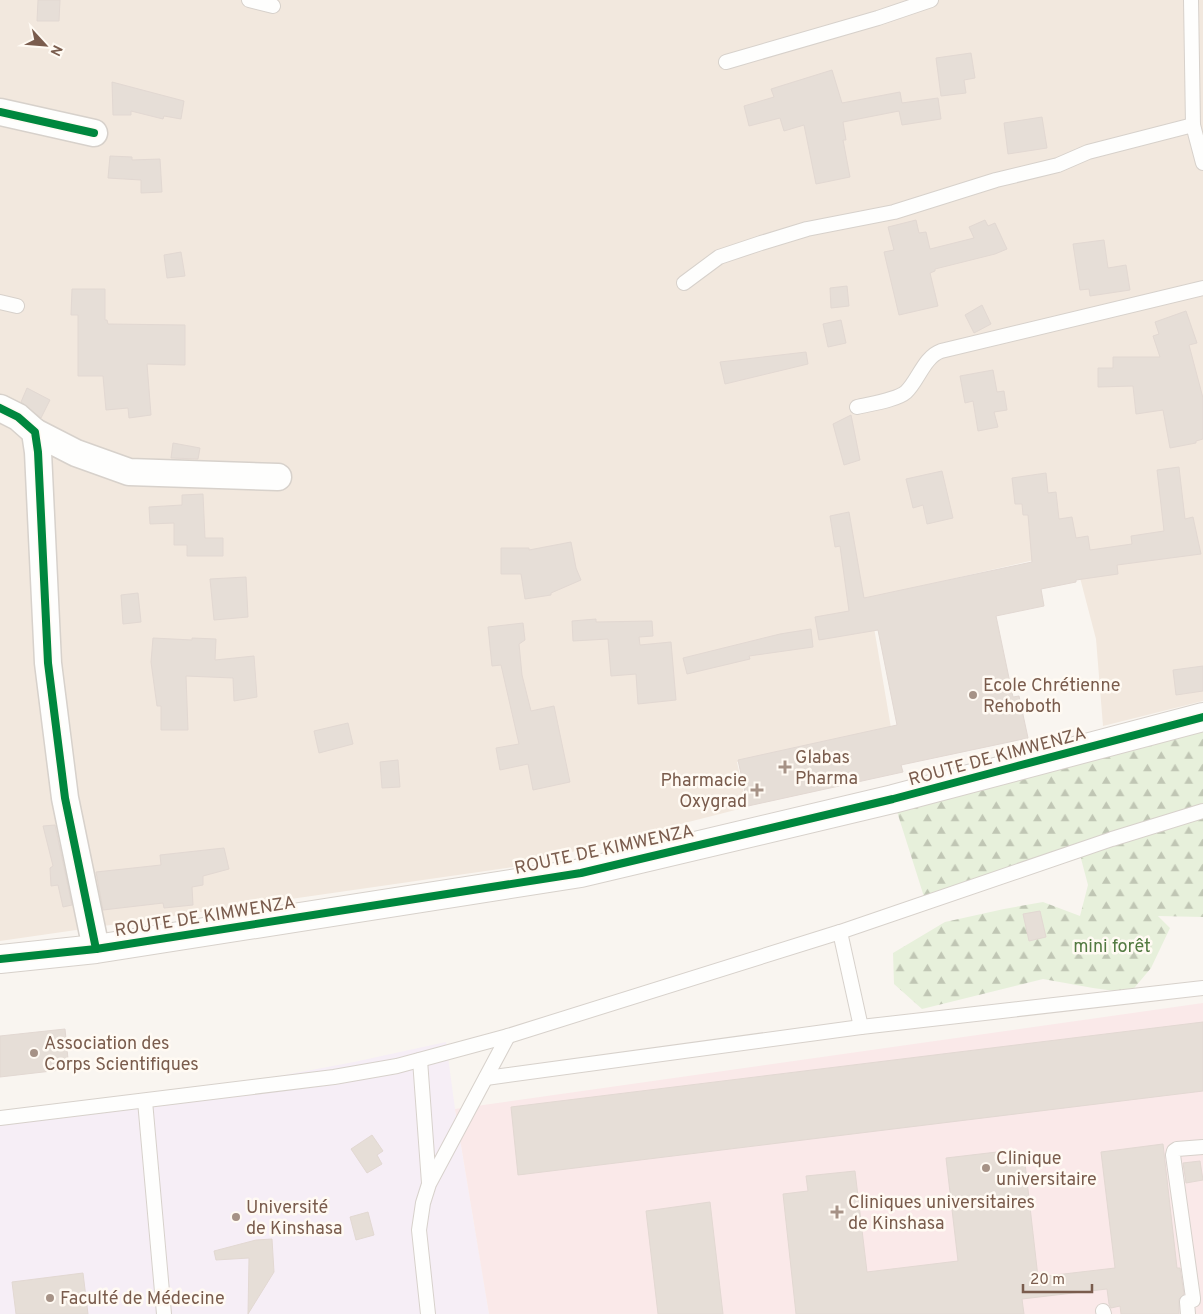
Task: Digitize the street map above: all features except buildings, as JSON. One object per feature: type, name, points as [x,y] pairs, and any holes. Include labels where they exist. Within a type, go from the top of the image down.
[{"type":"street","points":[[0,112],[94,133]]},
{"type":"street","points":[[0,408],[18,417],[34,432],[76,453],[129,472],[278,477]]},
{"type":"street","points":[[34,432],[38,452],[48,663],[66,798],[96,948]]},
{"type":"street","name":"ROUTE DE KIMWENZA","points":[[0,959],[96,948],[581,872],[893,799],[1203,717]]},
{"type":"lane","points":[[249,0],[273,6]]},
{"type":"lane","points":[[726,62],[878,18],[931,0]]},
{"type":"lane","points":[[1191,0],[1193,125],[1203,163]]},
{"type":"lane","points":[[684,283],[719,257],[761,243],[807,229],[894,212],[996,180],[1058,165],[1088,152],[1193,125]]},
{"type":"lane","points":[[857,407],[901,396],[931,358],[941,351],[1203,288]]},
{"type":"lane","points":[[0,302],[17,306]]},
{"type":"lane","points":[[0,1118],[334,1077],[397,1066],[508,1036],[840,932],[1112,839],[1203,810]]},
{"type":"lane","points":[[840,932],[861,1027]]},
{"type":"lane","points":[[486,1078],[861,1027],[1203,988]]},
{"type":"lane","points":[[428,1314],[419,1230],[422,1203],[429,1184],[508,1036]]},
{"type":"lane","points":[[420,1060],[429,1184]]},
{"type":"lane","points":[[145,1101],[164,1314]]},
{"type":"lane","points":[[1188,1314],[1186,1302],[1193,1300],[1193,1298],[1173,1154],[1177,1148],[1203,1147]]},
{"type":"shaded area","points":[[0,0],[1203,0],[1203,701],[1103,726],[1096,639],[1073,551],[869,598],[891,728],[737,762],[747,807],[513,867],[0,941]]},
{"type":"shaded area","name":"Cliniques universitaires de Kinshasa","points":[[1203,1003],[1203,1314],[489,1314],[455,1109]]},
{"type":"shaded area","name":"Université de Kinshasa","points":[[446,1042],[455,1109],[489,1314],[0,1314],[0,1119],[145,1101],[354,1062]]},
{"type":"green space","name":"mini forêt","points":[[1203,717],[1203,917],[1158,916],[1170,928],[1151,968],[1130,993],[1043,979],[922,1009],[894,984],[893,953],[945,922],[1043,902],[1080,916],[1088,885],[1079,851],[926,903],[893,799]]},
{"type":"cycle path","points":[[0,112],[94,133]]},
{"type":"cycle path","points":[[0,408],[18,417],[35,432],[38,452],[48,663],[65,798],[96,949]]},
{"type":"cycle path","points":[[0,959],[96,949],[581,873],[893,799],[1203,717]]},
{"type":"place","name":"Ecole Chrétienne Rehoboth","points":[[973,695]]},
{"type":"place","name":"Glabas Pharma","points":[[785,767]]},
{"type":"place","name":"Pharmacie Oxygrad","points":[[757,790]]},
{"type":"place","name":"Association des Corps Scientifiques","points":[[34,1053]]},
{"type":"place","name":"Clinique universitaire","points":[[986,1168]]},
{"type":"place","name":"Cliniques universitaires de Kinshasa","points":[[837,1212]]},
{"type":"place","name":"Université de Kinshasa","points":[[236,1217]]},
{"type":"place","name":"Faculté de Médecine","points":[[50,1298]]}]
